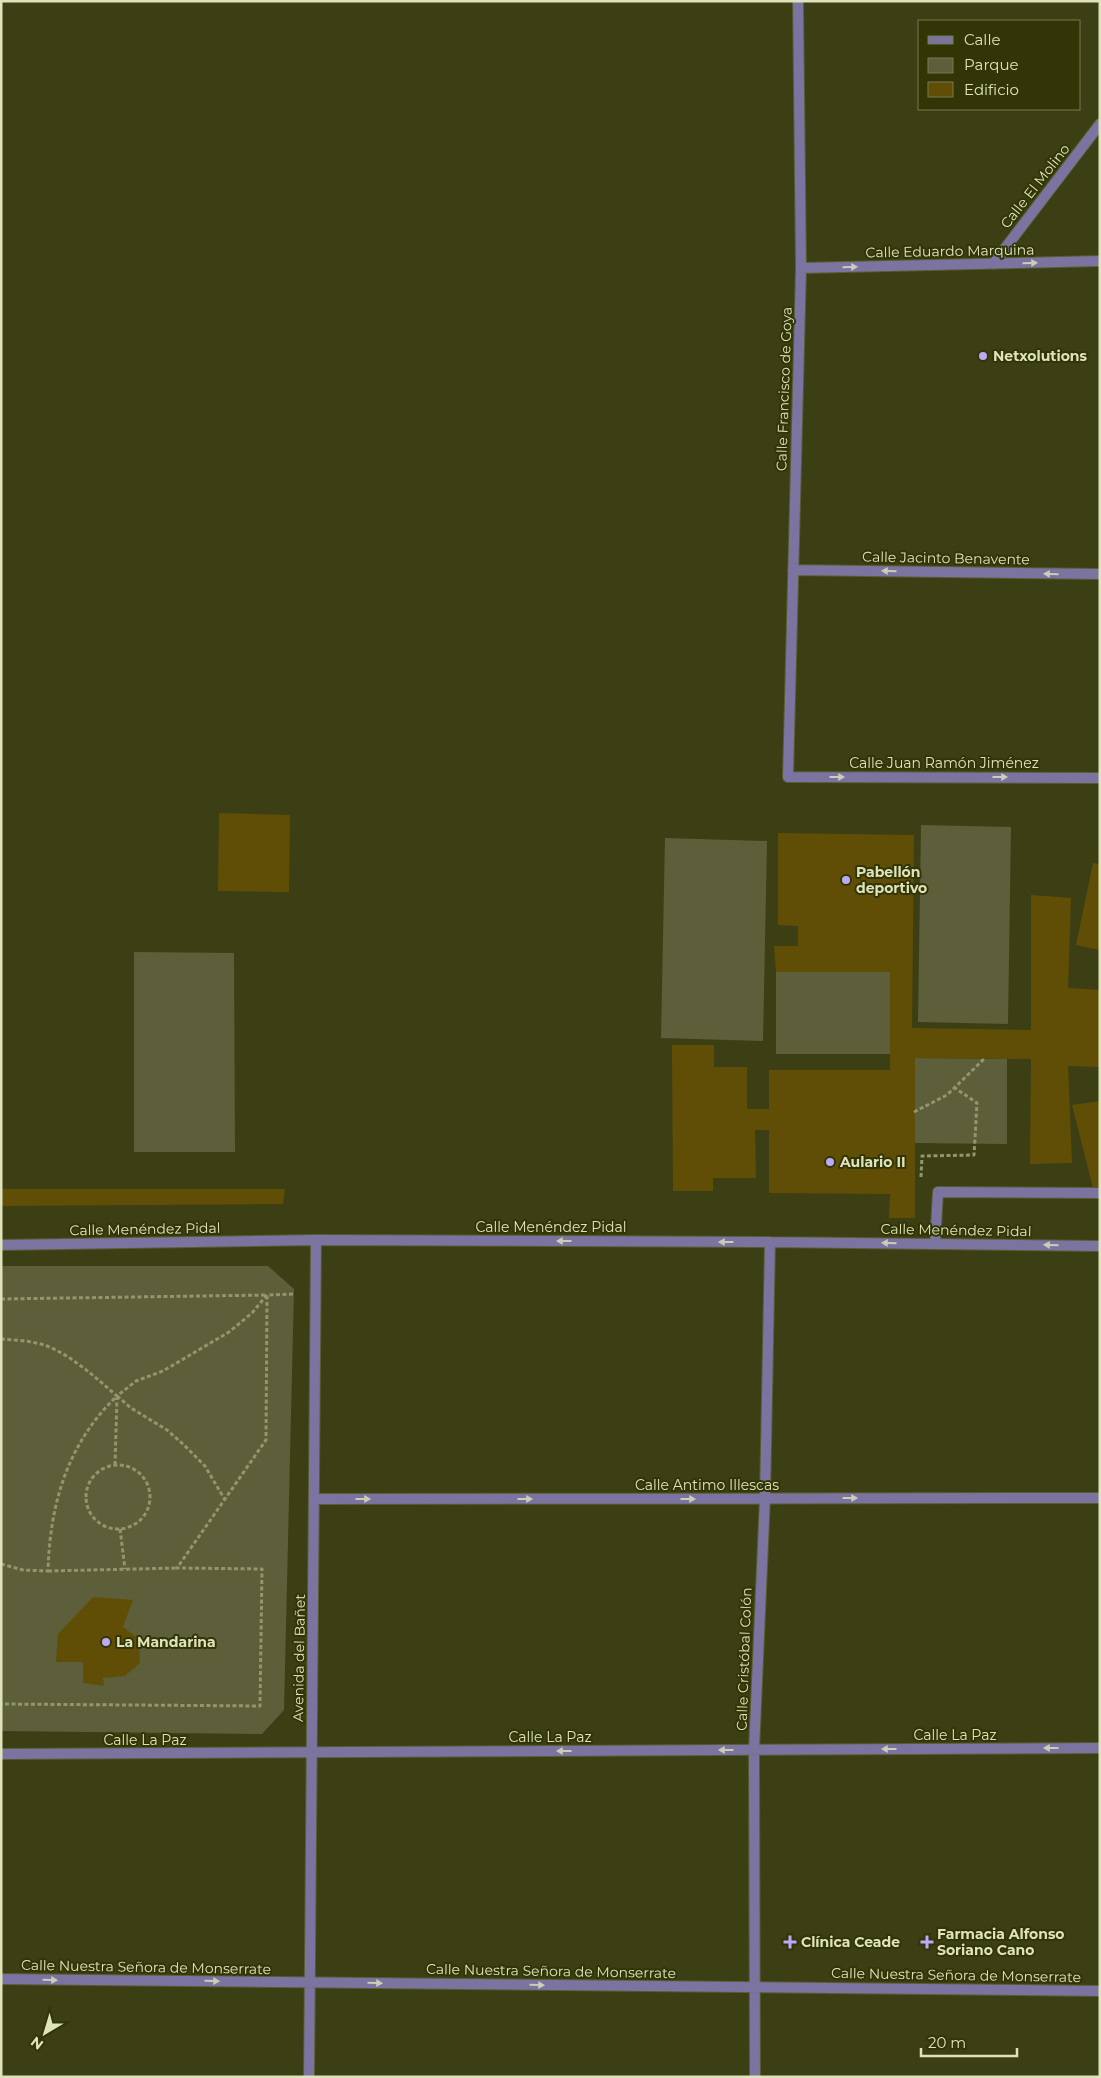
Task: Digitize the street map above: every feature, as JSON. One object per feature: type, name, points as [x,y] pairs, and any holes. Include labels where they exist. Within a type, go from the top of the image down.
[{"type":"street","name":"Calle Francisco de Goya","points":[[788,777],[801,268],[798,1]]},
{"type":"street","name":"Calle El Molino","points":[[993,264],[1100,124]]},
{"type":"street","name":"Calle Eduardo Marquina","points":[[801,268],[1100,261]]},
{"type":"street","name":"Calle Jacinto Benavente","points":[[793,570],[1100,574]]},
{"type":"street","name":"Calle Juan Ramón Jiménez","points":[[788,777],[1100,778]]},
{"type":"street","points":[[934,1244],[938,1192],[1100,1193]]},
{"type":"street","name":"Calle Menéndez Pidal","points":[[1,1245],[316,1240],[1100,1246]]},
{"type":"street","name":"Avenida del Bañet","points":[[309,2077],[316,1240]]},
{"type":"street","name":"Calle Cristóbal Colón","points":[[755,2077],[754,1750],[764,1498],[770,1242]]},
{"type":"street","name":"Calle Antimo Illescas","points":[[314,1499],[1100,1498]]},
{"type":"street","name":"Calle La Paz","points":[[1,1754],[1100,1748]]},
{"type":"street","name":"Calle Nuestra Señora de Monserrate","points":[[1,1979],[1100,1991]]},
{"type":"path","points":[[914,1112],[955,1088],[985,1058]]},
{"type":"path","points":[[921,1185],[922,1156],[974,1155],[977,1103],[955,1088]]},
{"type":"path","points":[[1,1298],[316,1293]]},
{"type":"path","points":[[48,1571],[53,1513],[61,1485],[88,1429],[117,1396],[136,1381],[163,1370],[229,1332],[252,1313],[267,1295]]},
{"type":"path","points":[[177,1568],[266,1440],[267,1295]]},
{"type":"path","points":[[1,1339],[47,1346],[72,1359],[143,1416],[167,1430],[184,1445],[204,1466],[225,1500]]},
{"type":"path","points":[[115,1465],[117,1396]]},
{"type":"path","points":[[115,1465],[126,1466],[138,1472],[145,1480],[150,1499],[142,1518],[131,1526],[120,1529],[102,1525],[94,1519],[88,1510],[86,1501],[86,1490],[89,1482],[99,1470],[115,1465]]},
{"type":"path","points":[[120,1529],[125,1570]]},
{"type":"path","points":[[1,1564],[24,1570],[48,1571],[177,1568],[262,1569],[260,1706],[1,1704]]},
{"type":"green space","points":[[921,825],[1011,827],[1008,1024],[918,1022]]},
{"type":"green space","points":[[665,838],[767,841],[763,1041],[661,1038]]},
{"type":"green space","points":[[134,952],[234,953],[235,1152],[134,1152]]},
{"type":"green space","points":[[776,972],[890,972],[890,1054],[776,1054]]},
{"type":"green space","points":[[915,1058],[1007,1059],[1007,1144],[914,1143]]},
{"type":"green space","points":[[1,1266],[268,1266],[294,1289],[284,1710],[262,1734],[1,1731]]},
{"type":"building","points":[[219,813],[290,815],[289,892],[218,891]]},
{"type":"building","points":[[778,833],[914,835],[912,1028],[1031,1030],[1031,895],[1071,898],[1068,988],[1100,990],[1100,1067],[1068,1066],[1072,1163],[1030,1164],[1031,1059],[915,1058],[915,1218],[889,1218],[890,1194],[769,1193],[769,1130],[755,1130],[756,1178],[713,1178],[713,1191],[673,1191],[672,1045],[714,1045],[714,1067],[747,1067],[747,1109],[769,1109],[769,1070],[890,1070],[890,972],[776,972],[774,946],[798,946],[798,926],[778,925]]},
{"type":"building","points":[[1093,863],[1100,864],[1100,950],[1076,945]]},
{"type":"building","points":[[1100,1101],[1100,1191],[1094,1192],[1072,1105]]},
{"type":"building","points":[[1,1189],[285,1189],[283,1204],[1,1206]]},
{"type":"building","points":[[93,1597],[133,1600],[123,1627],[139,1639],[140,1663],[125,1676],[103,1678],[104,1686],[83,1683],[83,1662],[56,1662],[58,1634]]},
{"type":"place","name":"Netxolutions","points":[[983,356]]},
{"type":"place","name":"Pabellón deportivo","points":[[846,880]]},
{"type":"place","name":"Aulario II","points":[[830,1162]]},
{"type":"place","name":"La Mandarina","points":[[106,1642]]},
{"type":"place","name":"Clínica Ceade","points":[[790,1942]]},
{"type":"place","name":"Farmacia Alfonso Soriano Cano","points":[[927,1942]]}]
